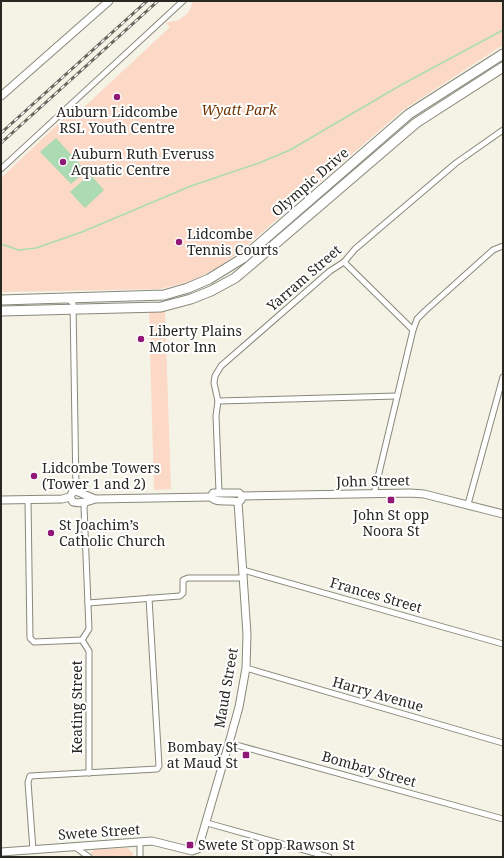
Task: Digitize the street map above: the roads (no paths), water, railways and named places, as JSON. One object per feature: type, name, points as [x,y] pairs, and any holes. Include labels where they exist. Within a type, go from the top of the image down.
[{"type":"highway","name":"Olympic Drive","points":[[1,300],[164,295],[188,288],[224,271],[249,253],[409,114],[503,54]]},
{"type":"highway","name":"Olympic Drive","points":[[1,311],[161,307],[191,299],[211,291],[235,278],[416,123],[503,67]]},
{"type":"street","points":[[3,94],[109,1]]},
{"type":"street","points":[[1,169],[183,1]]},
{"type":"street","name":"Yarram Street","points":[[219,492],[216,416],[218,400],[214,391],[215,376],[225,362],[330,271],[344,262],[355,249],[456,163],[503,130]]},
{"type":"street","points":[[374,494],[396,396],[413,330],[418,319],[493,250],[503,246]]},
{"type":"street","points":[[344,262],[413,330]]},
{"type":"street","points":[[66,298],[73,303],[78,492],[81,499],[78,502]]},
{"type":"street","points":[[468,504],[503,377]]},
{"type":"street","points":[[218,400],[396,396]]},
{"type":"street","points":[[1,500],[62,499],[70,497],[71,494],[78,492],[94,499]]},
{"type":"street","points":[[70,497],[73,502],[86,502],[94,499],[211,497],[215,501],[240,499],[239,493],[219,492],[213,493],[211,497]]},
{"type":"street","name":"John Street","points":[[240,499],[374,494],[424,494],[503,514]]},
{"type":"street","name":"Maud Street","points":[[198,849],[207,823],[239,707],[246,668],[248,646],[240,499]]},
{"type":"street","points":[[28,500],[30,638],[34,642],[82,640]]},
{"type":"street","name":"Keating Street","points":[[86,502],[84,507],[89,629],[82,640],[89,651],[89,773]]},
{"type":"street","name":"Frances Street","points":[[149,598],[182,595],[182,581],[185,578],[243,574],[503,644]]},
{"type":"street","points":[[33,850],[28,782],[30,776],[157,769],[159,766],[149,598],[88,603]]},
{"type":"street","name":"Harry Avenue","points":[[246,668],[503,743]]},
{"type":"street","name":"Bombay Street","points":[[229,743],[503,819]]},
{"type":"street","points":[[207,823],[329,857]]},
{"type":"street","points":[[140,842],[140,857]]},
{"type":"street","name":"Swete Street","points":[[1,852],[140,842],[152,842],[192,851],[198,849]]},
{"type":"street","points":[[76,847],[89,857]]},
{"type":"waterway","points":[[1,244],[19,250],[36,248],[82,232],[191,186],[259,163],[290,150],[401,85],[503,30]]},
{"type":"railway","points":[[1,133],[147,1]]},
{"type":"railway","points":[[1,143],[158,1]]},
{"type":"place","name":"Auburn Lidcombe RSL Youth Centre","points":[[117,97]]},
{"type":"place","name":"Auburn Ruth Everuss Aquatic Centre","points":[[63,162]]},
{"type":"place","name":"Lidcombe Tennis Courts","points":[[179,242]]},
{"type":"place","name":"Liberty Plains Motor Inn","points":[[141,339]]},
{"type":"place","name":"Lidcombe Towers (Tower 1 and 2)","points":[[34,476]]},
{"type":"place","name":"John St opp Noora St","points":[[391,500]]},
{"type":"place","name":"St Joachim’s Catholic Church","points":[[51,533]]},
{"type":"place","name":"Bombay St at Maud St","points":[[246,755]]},
{"type":"place","name":"Swete St opp Rawson St","points":[[190,845]]},
{"type":"park label","name":"Wyatt Park","points":[[239,110]]}]
